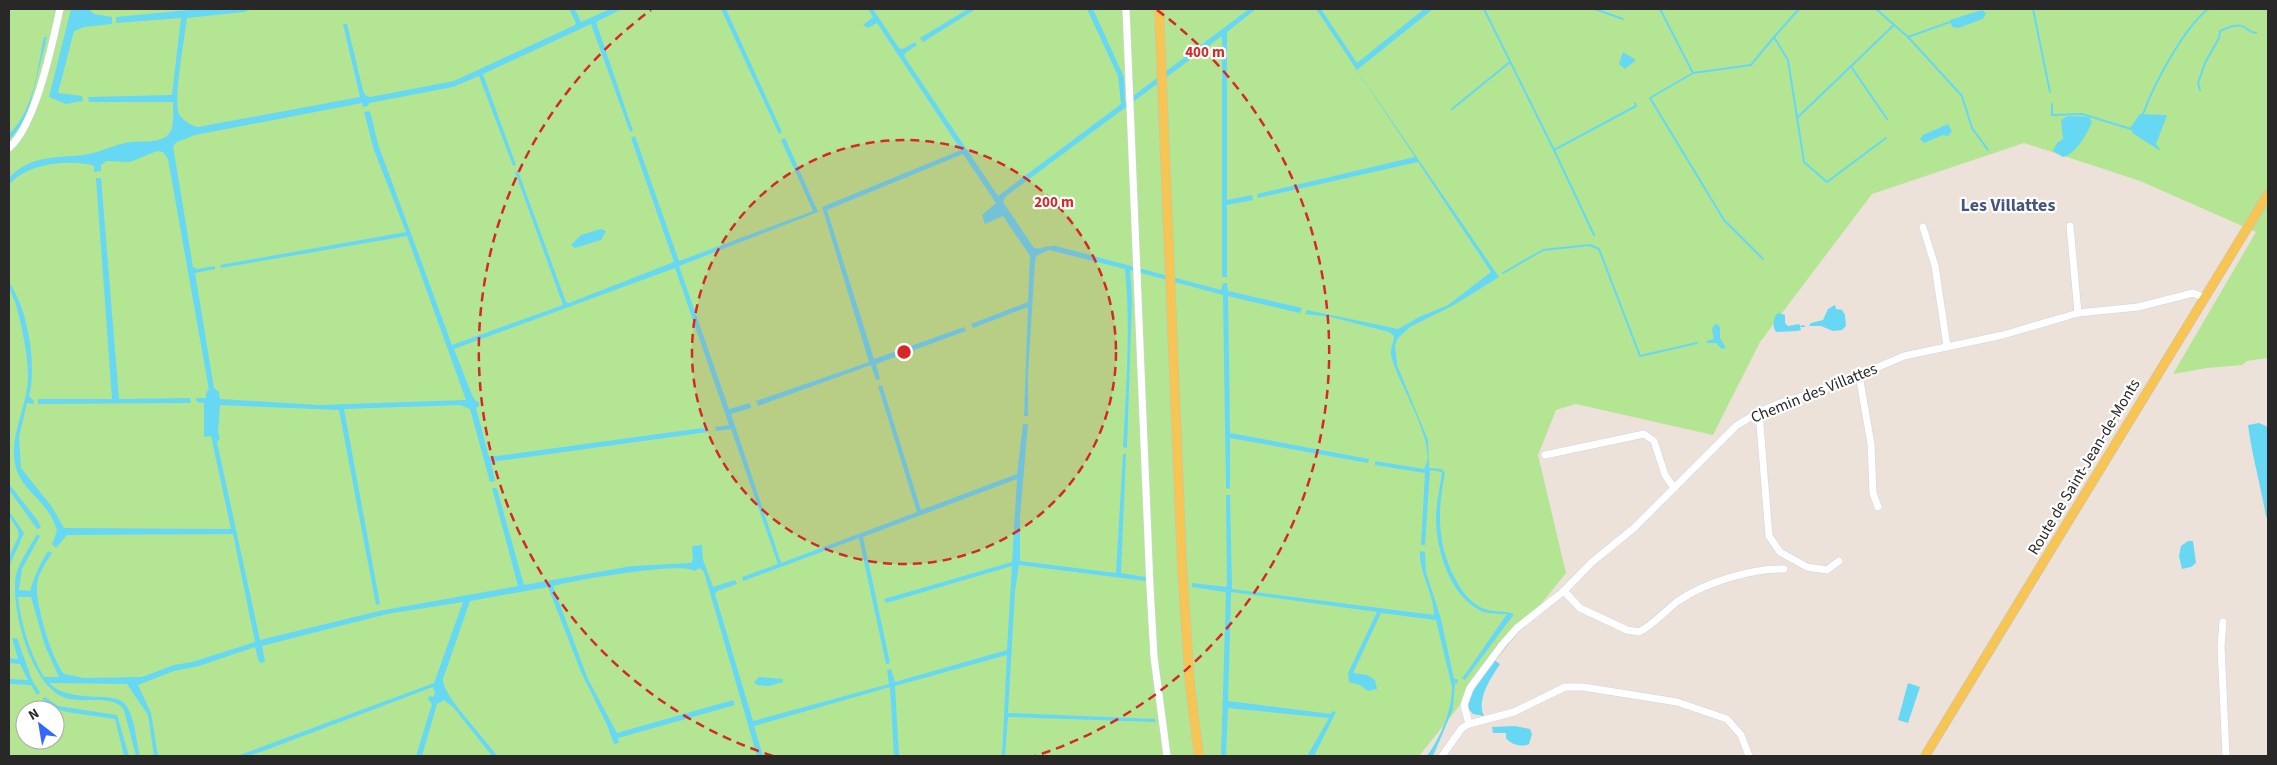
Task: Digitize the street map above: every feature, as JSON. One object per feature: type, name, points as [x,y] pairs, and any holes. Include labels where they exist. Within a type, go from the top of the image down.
[{"type":"main road","points":[[1159,9],[1186,637],[1199,756]]},
{"type":"main road","name":"Route de Saint-Jean-de-Monts","points":[[1925,756],[2268,194]]},
{"type":"street","points":[[9,148],[22,131],[31,112],[60,9]]},
{"type":"street","points":[[1126,9],[1144,462],[1154,657],[1167,756]]},
{"type":"street","points":[[2070,226],[2078,313]]},
{"type":"street","points":[[1923,227],[1935,266],[1947,346]]},
{"type":"street","name":"Chemin des Villattes","points":[[1469,724],[1464,705],[1470,688],[1517,628],[1564,591],[1591,563],[1634,528],[1736,426],[1759,412],[1859,375],[1904,356],[2003,335],[2078,313],[2138,308],[2193,293],[2205,298]]},
{"type":"street","points":[[1859,375],[1871,444],[1873,493],[1878,507]]},
{"type":"street","points":[[1759,412],[1768,536],[1780,552],[1814,569],[1827,570],[1839,560]]},
{"type":"street","points":[[1545,455],[1644,434],[1654,441],[1665,475],[1674,488]]},
{"type":"street","points":[[1564,591],[1580,608],[1627,630],[1639,632],[1648,627],[1679,600],[1726,578],[1770,569],[1784,570]]},
{"type":"street","points":[[2223,622],[2222,646],[2226,756]]},
{"type":"street","points":[[1442,756],[1462,728],[1469,724],[1514,712],[1565,687],[1599,689],[1677,702],[1727,719],[1741,735],[1749,756]]},
{"type":"green space","points":[[9,9],[2268,9],[2268,358],[2247,361],[2242,365],[2207,368],[2173,374],[2256,232],[2140,181],[2024,143],[1872,194],[1760,342],[1713,435],[1576,404],[1556,410],[1538,455],[1566,573],[1419,756],[9,756]]},
{"type":"water","points":[[71,9],[89,9],[94,14],[112,17],[112,24],[84,27],[74,31],[58,93],[82,96],[83,101],[66,104],[49,97]]},
{"type":"water","points":[[198,9],[251,9],[244,12],[187,18],[178,82],[178,107],[182,118],[198,127],[360,97],[343,24],[347,24],[363,90],[365,95],[370,97],[454,81],[575,25],[576,23],[569,9],[575,9],[581,22],[610,9],[622,9],[596,22],[633,131],[630,132],[591,24],[483,74],[516,165],[513,166],[479,76],[453,87],[369,103],[368,106],[363,107],[362,103],[195,135],[177,142],[173,146],[193,267],[197,269],[215,266],[215,269],[195,273],[214,388],[219,392],[220,399],[319,405],[466,400],[407,236],[221,268],[220,265],[406,232],[374,150],[364,112],[370,111],[378,144],[452,345],[563,305],[515,172],[518,171],[566,302],[569,303],[674,262],[631,138],[635,136],[679,261],[813,211],[781,140],[785,138],[818,212],[679,266],[729,409],[750,403],[751,408],[731,414],[781,563],[917,512],[878,386],[882,385],[921,510],[1017,474],[1023,424],[1028,424],[1020,516],[1020,561],[1116,573],[1123,454],[1126,454],[1121,573],[1146,577],[1146,581],[1019,565],[1015,591],[1008,713],[1155,719],[1156,722],[1008,717],[1005,756],[1002,756],[1007,655],[895,686],[899,756],[894,756],[890,687],[754,726],[763,756],[757,756],[704,572],[700,568],[694,571],[670,568],[626,573],[553,586],[588,679],[617,733],[733,700],[735,705],[618,738],[619,743],[614,744],[607,725],[581,672],[548,587],[470,601],[443,679],[444,686],[449,695],[497,756],[492,756],[453,707],[444,700],[437,704],[422,756],[416,756],[432,704],[428,699],[429,696],[433,697],[435,693],[433,687],[266,750],[248,756],[237,756],[434,683],[463,602],[387,614],[262,646],[265,661],[262,663],[259,662],[255,647],[199,666],[174,671],[138,685],[151,713],[158,756],[154,756],[148,715],[127,684],[49,683],[58,690],[69,694],[112,698],[120,700],[125,704],[135,729],[140,756],[136,756],[124,710],[119,705],[112,702],[63,697],[41,677],[32,661],[20,624],[15,589],[17,570],[37,534],[40,536],[22,569],[19,590],[30,591],[35,575],[45,556],[48,551],[52,553],[39,576],[37,593],[54,657],[64,674],[84,678],[142,677],[174,665],[192,662],[255,642],[233,534],[67,535],[56,548],[52,544],[57,531],[54,521],[20,478],[14,459],[16,435],[25,400],[28,377],[22,331],[9,283],[16,294],[26,322],[32,369],[29,396],[34,401],[33,404],[27,403],[19,437],[21,468],[52,507],[64,528],[231,529],[211,436],[204,437],[204,403],[197,402],[196,398],[206,398],[206,392],[209,390],[168,159],[163,152],[157,151],[130,162],[106,161],[101,165],[101,171],[94,172],[94,166],[81,163],[59,163],[25,172],[9,185],[9,178],[26,165],[35,161],[89,154],[131,142],[156,140],[165,138],[170,132],[173,119],[173,102],[89,102],[88,97],[172,95],[181,18],[116,23],[116,17]],"holes":[[[675,268],[729,425],[715,427],[716,431],[731,429],[778,564],[742,577],[743,581],[859,538],[886,664],[890,663],[863,537],[1017,479],[1012,562],[884,599],[886,603],[1012,566],[1007,650],[895,682],[891,669],[887,670],[889,684],[753,721],[715,594],[717,591],[737,584],[735,580],[713,587],[703,560],[702,545],[692,546],[693,560],[691,563],[632,566],[524,585],[497,489],[495,488],[492,488],[518,586],[379,611],[260,640],[217,442],[220,438],[218,432],[220,405],[339,410],[376,605],[380,604],[344,409],[460,405],[470,409],[490,482],[495,481],[491,462],[708,432],[707,428],[695,429],[489,457],[476,408],[479,406],[479,402],[472,395],[454,349]],[[18,597],[31,597],[45,646],[59,677],[44,677],[34,659],[21,618]]]},
{"type":"water","points":[[721,9],[726,9],[782,132],[779,134]]},
{"type":"water","points":[[868,9],[873,9],[899,48],[903,49],[915,42],[917,45],[905,53],[904,56],[998,196],[1121,104],[1118,76],[1087,9],[1093,9],[1124,77],[1125,102],[1249,9],[1256,9],[1227,32],[1227,200],[1252,195],[1253,200],[1227,205],[1227,277],[1222,277],[1222,36],[1005,197],[1003,202],[1034,248],[1056,246],[1221,290],[1223,283],[1227,283],[1228,291],[1302,308],[1300,313],[1228,296],[1230,433],[1369,459],[1368,463],[1230,438],[1230,489],[1226,488],[1223,295],[1130,270],[1132,301],[1127,448],[1123,447],[1128,336],[1125,269],[1049,250],[1036,256],[1035,262],[1028,374],[1028,416],[1024,416],[1028,307],[973,328],[971,324],[1028,302],[1030,256],[1003,216],[985,224],[982,215],[996,203],[963,154],[827,210],[874,359],[964,327],[966,331],[876,364],[880,379],[876,380],[871,365],[758,406],[756,401],[869,362],[822,207],[961,150],[877,23],[868,28],[863,25],[873,17]]},
{"type":"water","points":[[968,9],[976,9],[923,42],[920,38]]},
{"type":"water","points":[[1316,9],[1321,9],[1357,63],[1424,9],[1433,9],[1357,70],[1499,277],[1454,305],[1410,327],[1398,338],[1395,345],[1397,365],[1428,440],[1429,468],[1442,469],[1445,473],[1442,487],[1440,529],[1450,569],[1464,593],[1476,605],[1488,610],[1514,614],[1465,680],[1462,678],[1507,614],[1484,612],[1470,604],[1461,595],[1447,571],[1439,544],[1436,518],[1442,472],[1430,470],[1425,545],[1421,545],[1425,473],[1375,465],[1375,461],[1424,469],[1427,459],[1422,430],[1391,355],[1394,336],[1389,332],[1331,317],[1305,314],[1307,310],[1398,329],[1419,317],[1448,305],[1491,272],[1418,162],[1258,198],[1257,194],[1415,157]]},
{"type":"water","points":[[1982,10],[1986,13],[1983,19],[1958,28],[1952,27],[1950,20]]},
{"type":"water","points":[[44,37],[47,37],[26,120],[9,140],[9,134],[24,114],[29,102]]},
{"type":"water","points":[[1623,52],[1636,60],[1625,69],[1619,64]]},
{"type":"water","points":[[2140,114],[2167,115],[2156,144],[2159,150],[2134,134],[2130,128]]},
{"type":"water","points":[[2068,116],[2089,117],[2092,122],[2077,148],[2063,157],[2053,151],[2057,143],[2063,139],[2061,120]]},
{"type":"water","points":[[1948,124],[1952,131],[1948,136],[1943,135],[1924,143],[1920,139],[1923,135]]},
{"type":"water","points":[[96,178],[101,178],[119,399],[190,398],[191,403],[38,404],[38,399],[112,399]]},
{"type":"water","points":[[601,229],[606,231],[601,240],[575,248],[571,245],[581,235]]},
{"type":"water","points":[[1835,305],[1836,309],[1842,310],[1845,315],[1846,326],[1842,330],[1833,331],[1821,326],[1809,326],[1811,323],[1823,320],[1828,309]]},
{"type":"water","points":[[1778,313],[1785,315],[1785,323],[1788,326],[1799,324],[1805,327],[1800,327],[1801,330],[1797,331],[1776,332],[1774,322]]},
{"type":"water","points":[[1717,324],[1720,327],[1720,338],[1726,348],[1722,349],[1716,343],[1707,343],[1707,341],[1714,339],[1712,330],[1714,325]]},
{"type":"water","points":[[2259,423],[2268,427],[2268,518],[2266,517],[2248,425]]},
{"type":"water","points":[[9,484],[38,521],[41,528],[37,529],[9,490]]},
{"type":"water","points":[[1226,495],[1230,495],[1232,589],[1434,615],[1432,599],[1420,559],[1420,551],[1425,552],[1426,572],[1441,619],[1454,679],[1457,679],[1458,683],[1455,683],[1453,709],[1433,756],[1427,756],[1445,723],[1452,687],[1436,620],[1381,613],[1353,673],[1367,675],[1375,680],[1377,689],[1368,691],[1360,685],[1349,682],[1348,673],[1377,612],[1231,592],[1228,701],[1331,714],[1332,711],[1336,712],[1314,756],[1307,756],[1329,718],[1228,708],[1226,756],[1221,756],[1226,594],[1225,592],[1192,587],[1192,583],[1227,587]]},
{"type":"water","points":[[9,511],[24,533],[9,567],[9,557],[19,535],[10,518]]},
{"type":"water","points":[[2188,541],[2193,541],[2196,563],[2191,567],[2182,569],[2179,556],[2181,546]]},
{"type":"water","points":[[12,638],[17,638],[32,680],[40,693],[37,695],[31,685],[9,684],[9,679],[28,680],[20,664],[9,663],[9,658],[18,659]]},
{"type":"water","points":[[1494,660],[1500,664],[1483,696],[1482,709],[1484,716],[1473,714],[1468,708],[1469,700]]},
{"type":"water","points":[[759,677],[783,679],[783,682],[769,686],[757,685],[754,682]]},
{"type":"water","points":[[1908,683],[1920,687],[1908,723],[1898,720]]},
{"type":"water","points":[[65,707],[117,715],[129,756],[124,756],[115,719],[65,711]]},
{"type":"water","points":[[1515,726],[1530,729],[1532,734],[1529,744],[1523,746],[1516,745],[1506,738],[1506,733],[1493,733],[1492,727]]},
{"type":"waterway","points":[[1484,9],[1554,150],[1636,106],[1635,103]]},
{"type":"waterway","points":[[1595,9],[1623,19]]},
{"type":"waterway","points":[[1660,9],[1693,73],[1751,65],[1774,37]]},
{"type":"waterway","points":[[1799,9],[1774,37],[1788,60],[1804,162],[1827,182],[1886,138]]},
{"type":"waterway","points":[[1876,9],[1908,37],[1950,22]]},
{"type":"waterway","points":[[2033,9],[2050,92]]},
{"type":"waterway","points":[[2143,114],[2154,88],[2179,43],[2198,18],[2208,9]]},
{"type":"waterway","points":[[1797,118],[1894,25]]},
{"type":"waterway","points":[[2200,90],[2198,83],[2205,63],[2219,38],[2220,31],[2232,26],[2238,26],[2256,33]]},
{"type":"waterway","points":[[1908,37],[1962,96],[1972,128],[1988,150]]},
{"type":"waterway","points":[[1452,109],[1510,62]]},
{"type":"waterway","points":[[1852,68],[1887,119]]},
{"type":"waterway","points":[[1693,73],[1650,98],[1724,220],[1763,259]]},
{"type":"waterway","points":[[2052,104],[2052,115],[2082,114],[2131,129]]},
{"type":"waterway","points":[[1554,150],[1594,235]]},
{"type":"waterway","points":[[1503,273],[1543,250],[1590,245],[1599,249],[1640,356],[1697,343]]},
{"type":"district","name":"Les Villattes","points":[[2008,205]]}]
